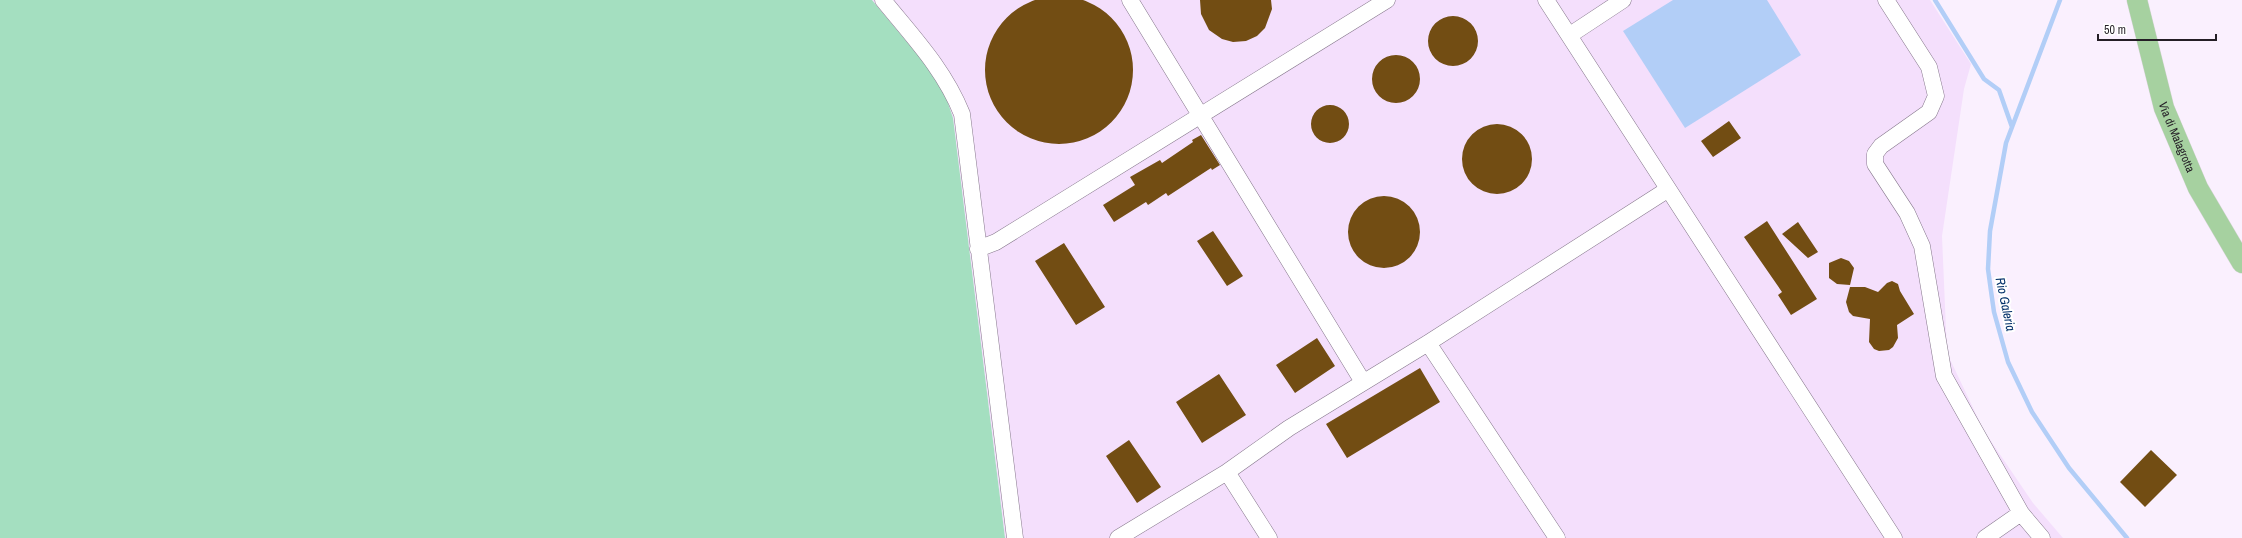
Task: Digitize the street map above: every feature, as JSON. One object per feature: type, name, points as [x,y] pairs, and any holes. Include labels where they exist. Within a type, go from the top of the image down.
[{"type":"main road","name":"Via di Malagrotta","points":[[2137,0],[2164,108],[2198,188],[2242,263]]},
{"type":"street","points":[[883,0],[934,63],[952,89],[962,114],[1015,538]]},
{"type":"street","points":[[1130,0],[1363,382]]},
{"type":"street","points":[[978,249],[996,242],[1202,116],[1387,0]]},
{"type":"street","points":[[1546,0],[1570,35],[1667,190],[1894,538]]},
{"type":"street","points":[[1570,35],[1623,0]]},
{"type":"street","points":[[1886,0],[1929,67],[1936,96],[1929,112],[1881,146],[1875,154],[1874,164],[1907,213],[1922,246],[1944,376],[2021,513],[2042,538]]},
{"type":"street","points":[[1118,538],[1227,472],[1289,428],[1428,343],[1667,190]]},
{"type":"street","points":[[1428,343],[1557,538]]},
{"type":"street","points":[[1227,472],[1269,538]]},
{"type":"street","points":[[1985,538],[2021,513]]},
{"type":"shaded area","points":[[872,0],[1930,0],[1971,64],[1964,89],[1942,236],[1947,353],[1984,431],[2033,503],[2063,538],[1005,538],[953,118]]},
{"type":"green space","points":[[0,0],[872,0],[932,72],[944,91],[953,118],[1005,538],[0,538]]},
{"type":"water","points":[[1673,0],[1767,0],[1801,55],[1685,128],[1623,31]]},
{"type":"building","points":[[1059,-4],[1073,-2],[1094,5],[1106,13],[1116,23],[1127,42],[1133,70],[1131,84],[1124,105],[1116,117],[1106,127],[1087,138],[1059,144],[1045,142],[1024,135],[1012,127],[1002,117],[991,98],[985,70],[987,56],[994,35],[1002,23],[1012,13],[1031,2]]},
{"type":"building","points":[[1200,0],[1271,0],[1272,9],[1265,28],[1257,36],[1246,41],[1233,42],[1222,39],[1209,30],[1201,14]]},
{"type":"building","points":[[1453,16],[1462,18],[1471,23],[1476,32],[1478,41],[1476,50],[1471,59],[1462,64],[1453,66],[1444,64],[1435,59],[1430,50],[1428,41],[1430,32],[1435,23],[1444,18]]},
{"type":"building","points":[[1391,55],[1401,55],[1413,62],[1420,74],[1420,84],[1413,96],[1401,103],[1391,103],[1383,99],[1376,92],[1372,84],[1372,74],[1376,66],[1383,59]]},
{"type":"building","points":[[1326,105],[1334,105],[1346,114],[1349,124],[1346,134],[1340,140],[1334,143],[1326,143],[1314,134],[1311,128],[1311,120],[1320,108]]},
{"type":"building","points":[[1729,121],[1741,138],[1713,157],[1701,141]]},
{"type":"building","points":[[1497,124],[1510,127],[1522,134],[1529,146],[1532,159],[1529,172],[1522,184],[1510,191],[1497,194],[1484,191],[1472,184],[1465,172],[1462,159],[1465,146],[1472,134],[1484,127]]},
{"type":"building","points":[[1201,135],[1220,165],[1212,170],[1211,168],[1168,196],[1166,193],[1148,205],[1146,202],[1114,222],[1103,205],[1135,185],[1130,177],[1160,160],[1162,163]]},
{"type":"building","points":[[1384,196],[1404,202],[1414,212],[1420,232],[1414,252],[1404,262],[1384,268],[1364,262],[1354,252],[1348,232],[1354,212],[1364,202]]},
{"type":"building","points":[[1767,221],[1817,299],[1791,315],[1778,295],[1782,292],[1744,237]]},
{"type":"building","points":[[1798,222],[1818,252],[1808,258],[1782,234]]},
{"type":"building","points":[[1213,231],[1243,276],[1227,286],[1197,241]]},
{"type":"building","points":[[1064,243],[1105,307],[1076,325],[1035,261]]},
{"type":"building","points":[[1841,258],[1849,261],[1854,268],[1850,285],[1837,284],[1829,278],[1829,263]]},
{"type":"building","points":[[1892,281],[1898,284],[1900,291],[1914,314],[1897,325],[1898,338],[1893,347],[1889,350],[1879,351],[1874,349],[1869,342],[1870,319],[1853,316],[1849,312],[1846,302],[1850,287],[1865,287],[1878,292],[1887,283]]},
{"type":"building","points":[[1317,338],[1335,366],[1295,393],[1276,365]]},
{"type":"building","points":[[1420,368],[1440,402],[1347,458],[1326,424]]},
{"type":"building","points":[[1219,374],[1246,415],[1202,443],[1176,402]]},
{"type":"building","points":[[1129,440],[1161,487],[1137,503],[1106,456]]},
{"type":"building","points":[[2151,450],[2177,475],[2145,507],[2120,482]]},
{"type":"waterway","points":[[1935,0],[1984,79],[1999,90],[2012,127]]},
{"type":"waterway","name":"Rio Galeria","points":[[2060,0],[2006,143],[1990,231],[1988,269],[1994,312],[2008,362],[2032,412],[2069,468],[2127,538]]}]
